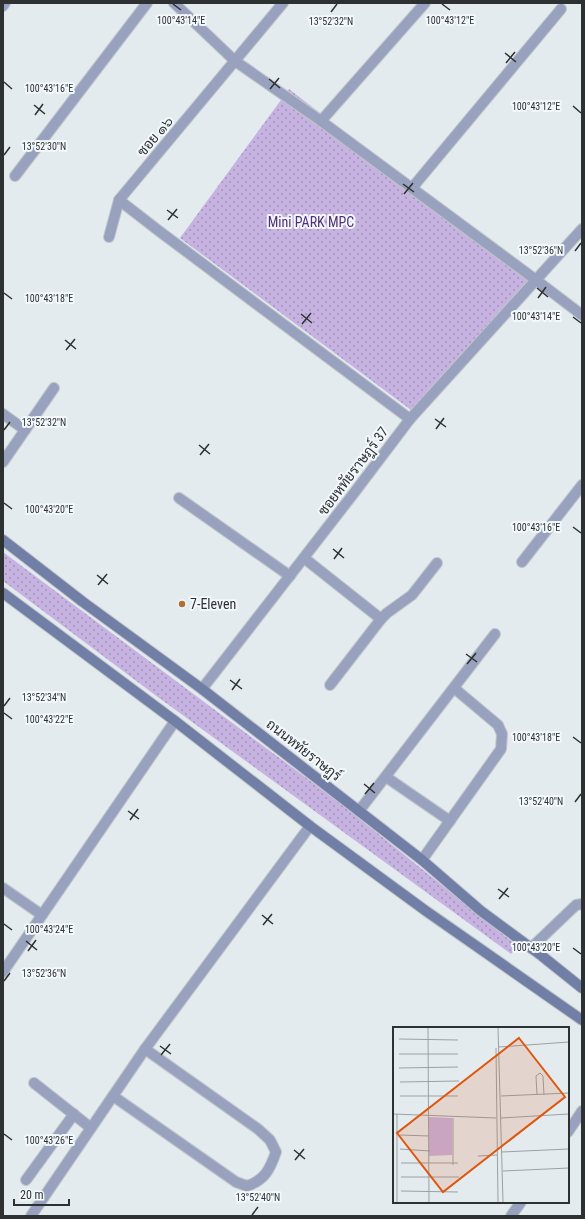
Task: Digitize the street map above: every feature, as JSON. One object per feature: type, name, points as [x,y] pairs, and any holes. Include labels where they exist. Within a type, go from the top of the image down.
[{"type":"main road","name":"ถนนหทัยราษฎร์","points":[[3,540],[83,602],[202,689],[422,860],[481,911],[582,988]]},
{"type":"main road","points":[[3,593],[175,721],[310,826],[426,911],[582,1020]]},
{"type":"street","points":[[3,6],[6,3]]},
{"type":"street","points":[[15,176],[147,3]]},
{"type":"street","points":[[174,3],[236,61],[412,188],[582,316]]},
{"type":"street","name":"ซอย ๑๖","points":[[109,237],[120,200],[236,61],[282,3]]},
{"type":"street","points":[[321,121],[425,3]]},
{"type":"street","points":[[412,188],[561,9]]},
{"type":"street","points":[[120,200],[159,231],[410,419]]},
{"type":"street","name":"ซอยหทัยราษฎร์ 37","points":[[202,689],[410,419],[582,229]]},
{"type":"street","points":[[3,462],[54,388]]},
{"type":"street","points":[[3,414],[25,430]]},
{"type":"street","points":[[522,562],[582,485]]},
{"type":"street","points":[[179,498],[290,576]]},
{"type":"street","points":[[304,558],[381,619]]},
{"type":"street","points":[[330,685],[381,619],[412,595],[437,562]]},
{"type":"street","points":[[359,811],[495,634]]},
{"type":"street","points":[[422,860],[501,749],[502,734],[498,725],[454,688]]},
{"type":"street","points":[[3,972],[175,721]]},
{"type":"street","points":[[386,777],[450,821]]},
{"type":"street","points":[[31,1216],[145,1049],[310,826]]},
{"type":"street","points":[[3,888],[42,915]]},
{"type":"street","points":[[531,948],[576,905],[582,904]]},
{"type":"street","points":[[113,1096],[236,1182],[247,1186],[256,1183],[264,1176],[273,1162],[276,1152],[270,1140],[258,1129],[145,1049]]},
{"type":"street","points":[[34,1083],[91,1128]]},
{"type":"street","points":[[569,1130],[582,1111]]},
{"type":"street","points":[[26,1180],[74,1114]]},
{"type":"street","points":[[511,1216],[520,1203]]},
{"type":"green space","name":"Mini PARK MPC","points":[[289,89],[532,277],[415,413],[180,238]]},
{"type":"green space","points":[[3,552],[340,803],[515,944],[515,950],[511,954],[155,695],[3,581]]},
{"type":"place","name":"7-Eleven","points":[[182,604]]}]
